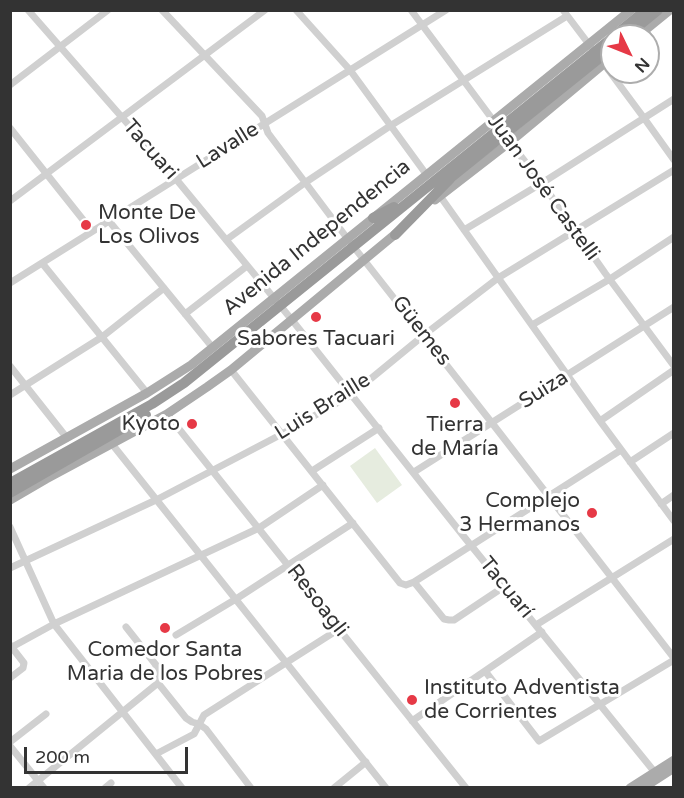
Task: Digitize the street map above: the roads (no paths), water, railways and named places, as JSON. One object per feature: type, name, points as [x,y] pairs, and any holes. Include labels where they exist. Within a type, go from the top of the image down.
[{"type":"highway","name":"Avenida Independencia","points":[[646,16],[658,10]]},
{"type":"highway","points":[[646,16],[664,10]]},
{"type":"highway","name":"Avenida Independencia","points":[[10,483],[152,404],[184,383],[280,305],[454,175],[502,132],[600,52]]},
{"type":"highway","name":"Avenida Independencia","points":[[356,249],[437,179],[502,132]]},
{"type":"highway","points":[[395,235],[454,175]]},
{"type":"highway","points":[[373,219],[408,200],[437,179]]},
{"type":"highway","name":"Avenida Independencia","points":[[10,493],[166,403],[223,360],[280,305]]},
{"type":"highway","points":[[43,474],[98,452]]},
{"type":"main road","name":"Avenida Independencia","points":[[356,249],[395,235],[440,196],[502,132],[597,55],[631,10]]},
{"type":"main road","points":[[654,24],[672,11]]},
{"type":"main road","name":"Avenida Independencia","points":[[10,500],[167,414],[231,370],[292,320],[356,249],[373,219],[426,174],[502,132]]},
{"type":"main road","name":"Avenida Independencia","points":[[10,470],[147,393],[280,305]]},
{"type":"main road","points":[[643,788],[674,760]]},
{"type":"main road","points":[[630,788],[674,768]]},
{"type":"street","name":"Tacuari","points":[[28,10],[176,179],[292,320]]},
{"type":"street","points":[[10,85],[108,10]]},
{"type":"street","name":"Güemes","points":[[162,10],[262,116],[268,133],[356,249],[674,659]]},
{"type":"street","points":[[10,201],[265,10]]},
{"type":"street","points":[[296,10],[350,70],[426,174]]},
{"type":"street","name":"Juan José Castelli","points":[[411,10],[542,183],[674,368]]},
{"type":"street","name":"Lavalle","points":[[10,283],[447,10]]},
{"type":"street","points":[[226,240],[306,182],[566,13],[674,160]]},
{"type":"street","points":[[464,230],[674,99]]},
{"type":"street","points":[[10,128],[92,231]]},
{"type":"street","name":"Luis Braille","points":[[10,568],[156,500],[351,395],[498,278],[674,170]]},
{"type":"street","points":[[440,196],[674,521]]},
{"type":"street","points":[[109,221],[213,348]]},
{"type":"street","points":[[532,325],[674,237]]},
{"type":"street","points":[[42,262],[147,393]]},
{"type":"street","points":[[185,314],[247,266]]},
{"type":"street","points":[[10,395],[102,337],[165,288]]},
{"type":"street","name":"Suiza","points":[[414,472],[674,307]]},
{"type":"street","name":"Tacuarí","points":[[292,320],[657,774]]},
{"type":"street","points":[[10,366],[67,438]]},
{"type":"street","points":[[600,421],[674,368]]},
{"type":"street","points":[[231,370],[400,584],[406,585],[414,582],[621,450]]},
{"type":"street","name":"Resoagli","points":[[167,414],[466,788]]},
{"type":"street","points":[[312,471],[379,428]]},
{"type":"street","points":[[630,462],[674,433]]},
{"type":"street","points":[[112,444],[386,788]]},
{"type":"street","points":[[10,678],[23,668],[24,663],[11,646],[259,528],[323,485]]},
{"type":"street","points":[[661,504],[674,495]]},
{"type":"street","points":[[176,635],[353,523]]},
{"type":"street","points":[[10,527],[54,624],[182,788]]},
{"type":"street","points":[[536,626],[674,539]]},
{"type":"street","points":[[414,582],[444,619],[454,620],[505,586]]},
{"type":"street","points":[[126,627],[156,665],[155,679],[158,683],[186,718],[206,729],[251,788]]},
{"type":"street","points":[[156,754],[194,734],[204,715],[339,629]]},
{"type":"street","points":[[412,721],[542,632]]},
{"type":"street","points":[[485,671],[539,741],[674,659]]},
{"type":"street","points":[[29,788],[158,683]]},
{"type":"street","points":[[44,788],[10,744],[46,714]]},
{"type":"street","points":[[334,788],[366,762]]},
{"type":"place","name":"Monte De Los Olivos","points":[[86,225]]},
{"type":"place","name":"Sabores Tacuari","points":[[316,317]]},
{"type":"place","name":"Tierra de María","points":[[455,403]]},
{"type":"place","name":"Kyoto","points":[[192,424]]},
{"type":"place","name":"Complejo 3 Hermanos","points":[[592,513]]},
{"type":"place","name":"Comedor Santa Maria de los Pobres","points":[[165,628]]},
{"type":"place","name":"Instituto Adventista de Corrientes","points":[[412,700]]}]
